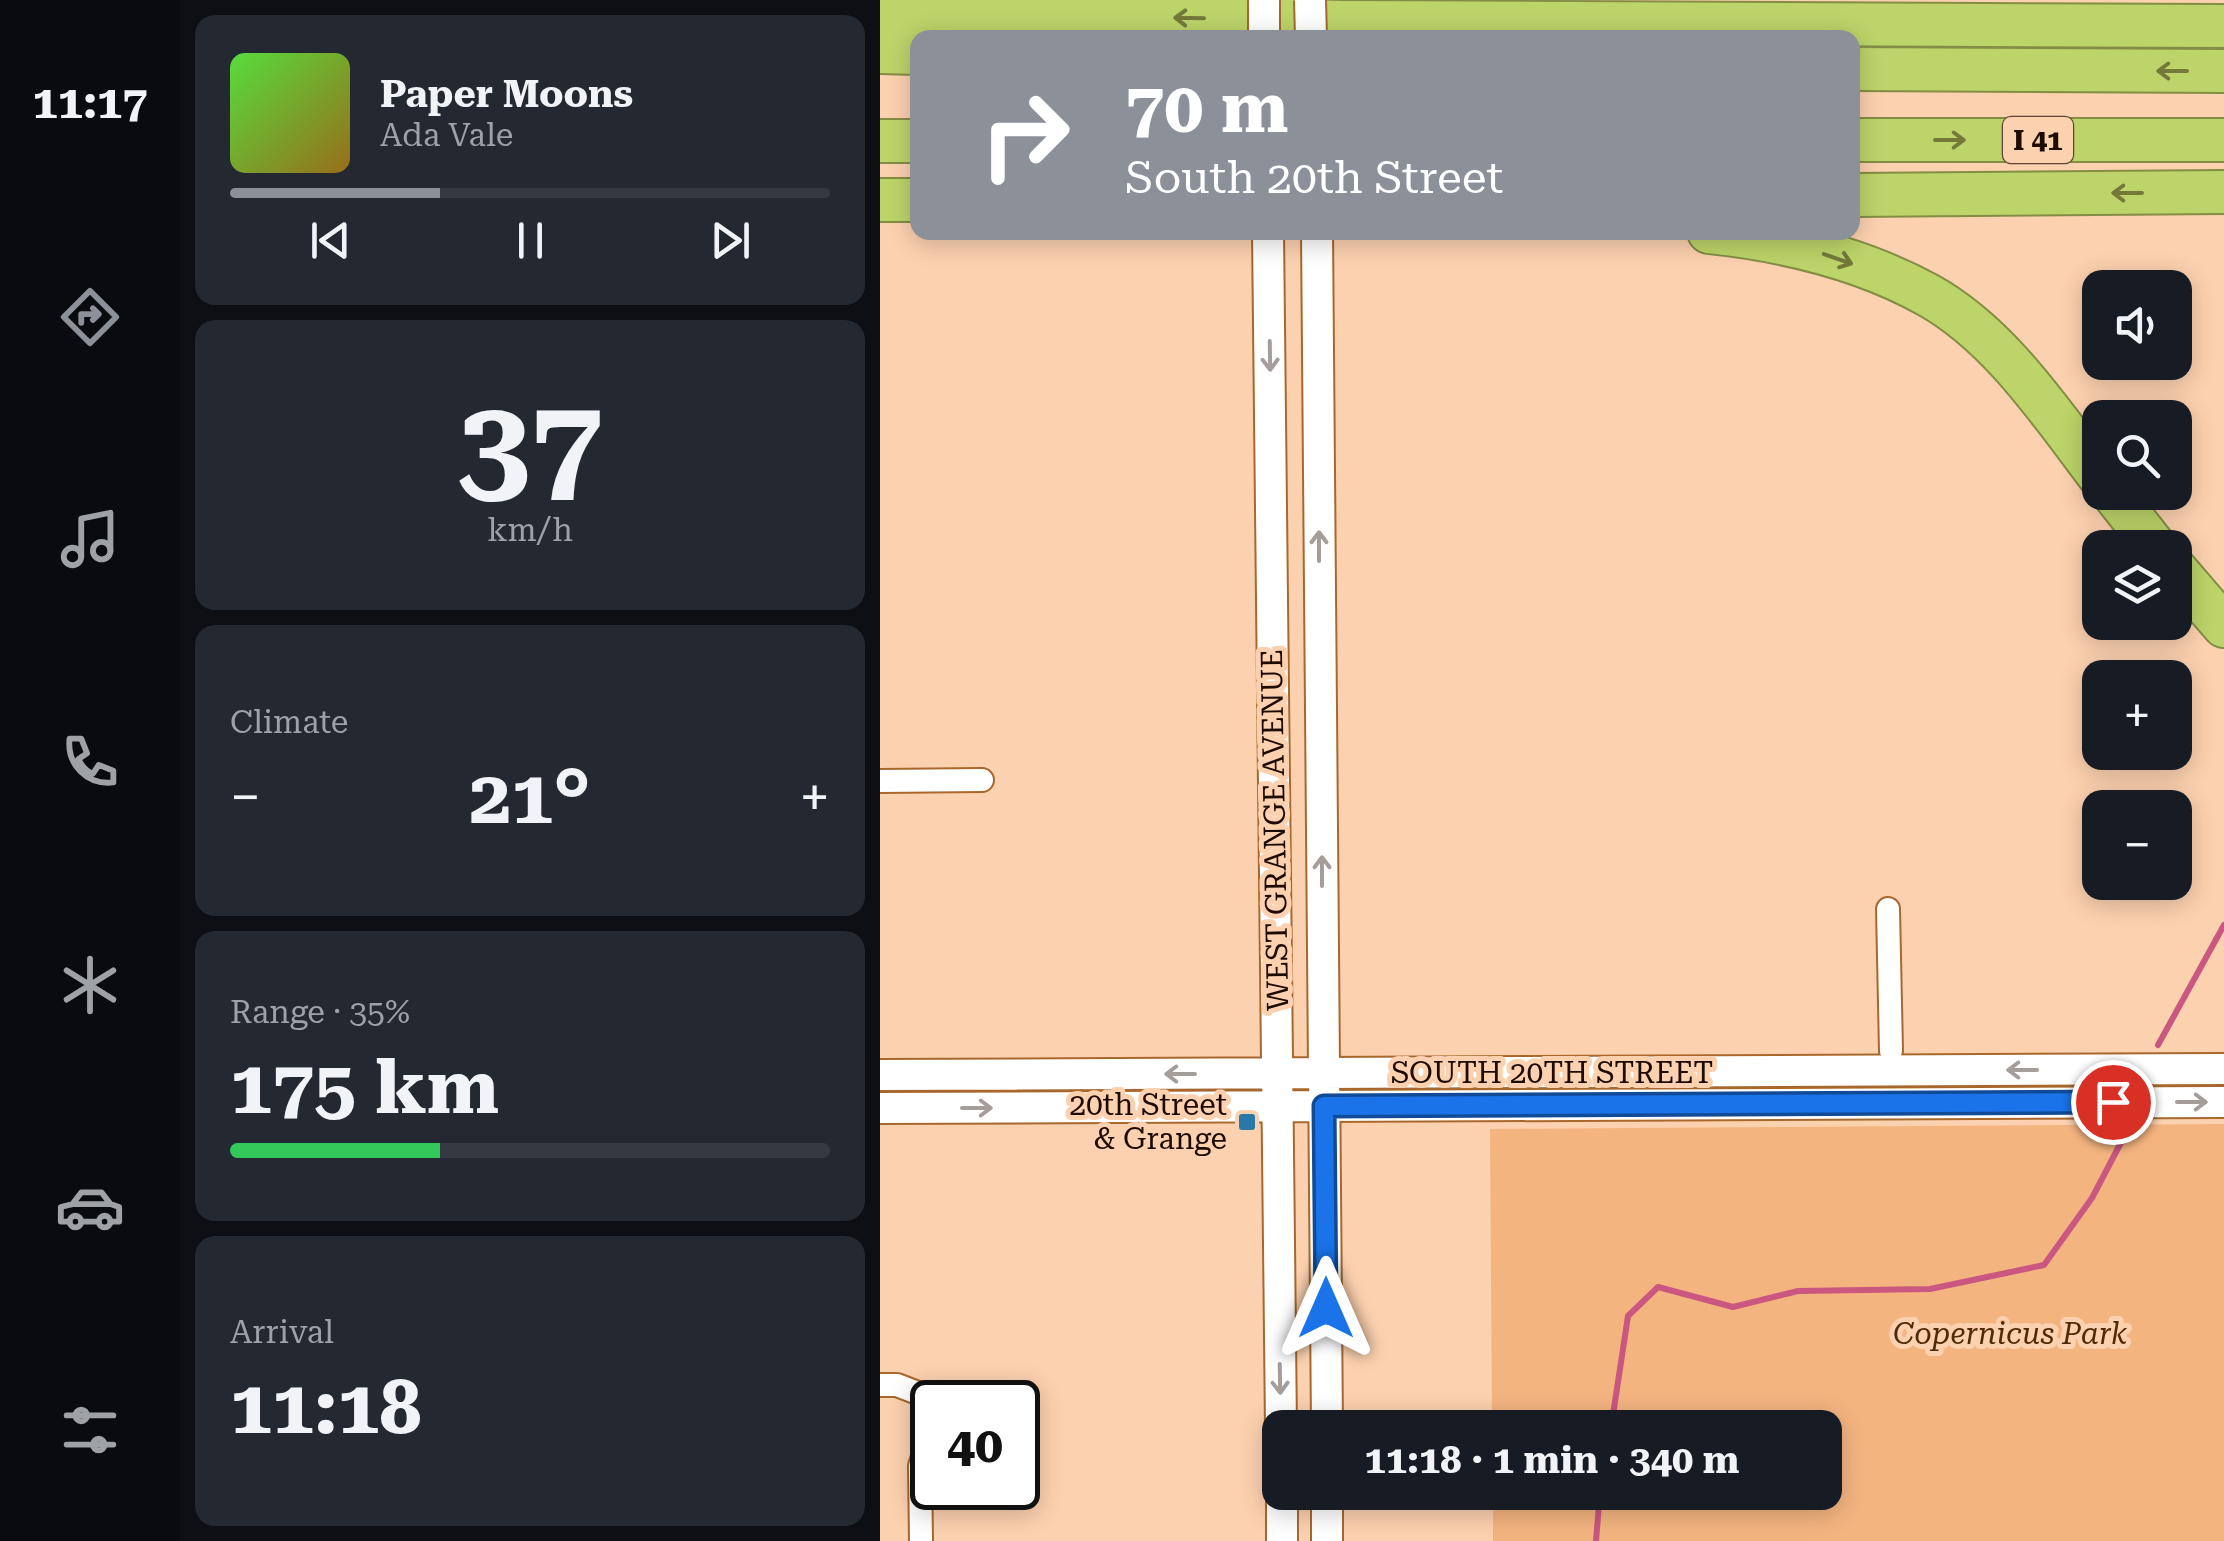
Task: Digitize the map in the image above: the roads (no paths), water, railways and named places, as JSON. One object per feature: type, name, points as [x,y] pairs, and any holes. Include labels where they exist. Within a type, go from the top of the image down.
[{"type":"highway","points":[[1776,22],[2090,12],[2179,0]]},
{"type":"highway","points":[[880,11],[1342,22],[2224,26]]},
{"type":"highway","points":[[880,52],[910,53]]},
{"type":"highway","points":[[1860,69],[2224,71]]},
{"type":"highway","points":[[880,80],[910,80]]},
{"type":"highway","points":[[880,141],[910,140]]},
{"type":"highway","name":"I 41","points":[[1860,140],[2224,140]]},
{"type":"highway","points":[[1860,195],[2224,192]]},
{"type":"highway","points":[[880,200],[910,200]]},
{"type":"highway","points":[[1774,240],[1841,258],[1929,296],[1984,339],[2020,376],[2082,454]]},
{"type":"highway","points":[[2126,510],[2142,530]]},
{"type":"highway","points":[[2192,589],[2224,626]]},
{"type":"street","points":[[1264,0],[1264,30]]},
{"type":"street","points":[[1310,0],[1311,30]]},
{"type":"street","name":"WEST GRANGE AVENUE","points":[[1317,242],[1326,1410]]},
{"type":"street","name":"WEST GRANGE AVENUE","points":[[1268,246],[1281,1410]]},
{"type":"street","points":[[1270,431],[1318,432]]},
{"type":"street","points":[[880,781],[982,780]]},
{"type":"street","points":[[1888,909],[1891,1051]]},
{"type":"street","points":[[1276,940],[1322,940]]},
{"type":"street","name":"SOUTH 20TH STREET","points":[[880,1075],[2224,1069]]},
{"type":"street","name":"SOUTH 20TH STREET","points":[[880,1108],[2224,1102]]},
{"type":"street","points":[[1279,1227],[1325,1228]]},
{"type":"street","points":[[880,1385],[910,1390]]},
{"type":"street","points":[[921,1510],[921,1541]]},
{"type":"street","points":[[1282,1510],[1282,1541]]},
{"type":"street","points":[[1327,1510],[1328,1541]]},
{"type":"waterway","points":[[2158,1045],[2224,925]]},
{"type":"waterway","points":[[1614,1410],[1628,1316],[1658,1287],[1733,1307],[1798,1291],[1930,1289],[2044,1265],[2092,1198],[2127,1131]]},
{"type":"waterway","points":[[1596,1541],[1599,1510]]},
{"type":"place","name":"20th Street & Grange","points":[[1247,1122]]},
{"type":"park label","name":"Copernicus Park","points":[[2010,1334]]}]
